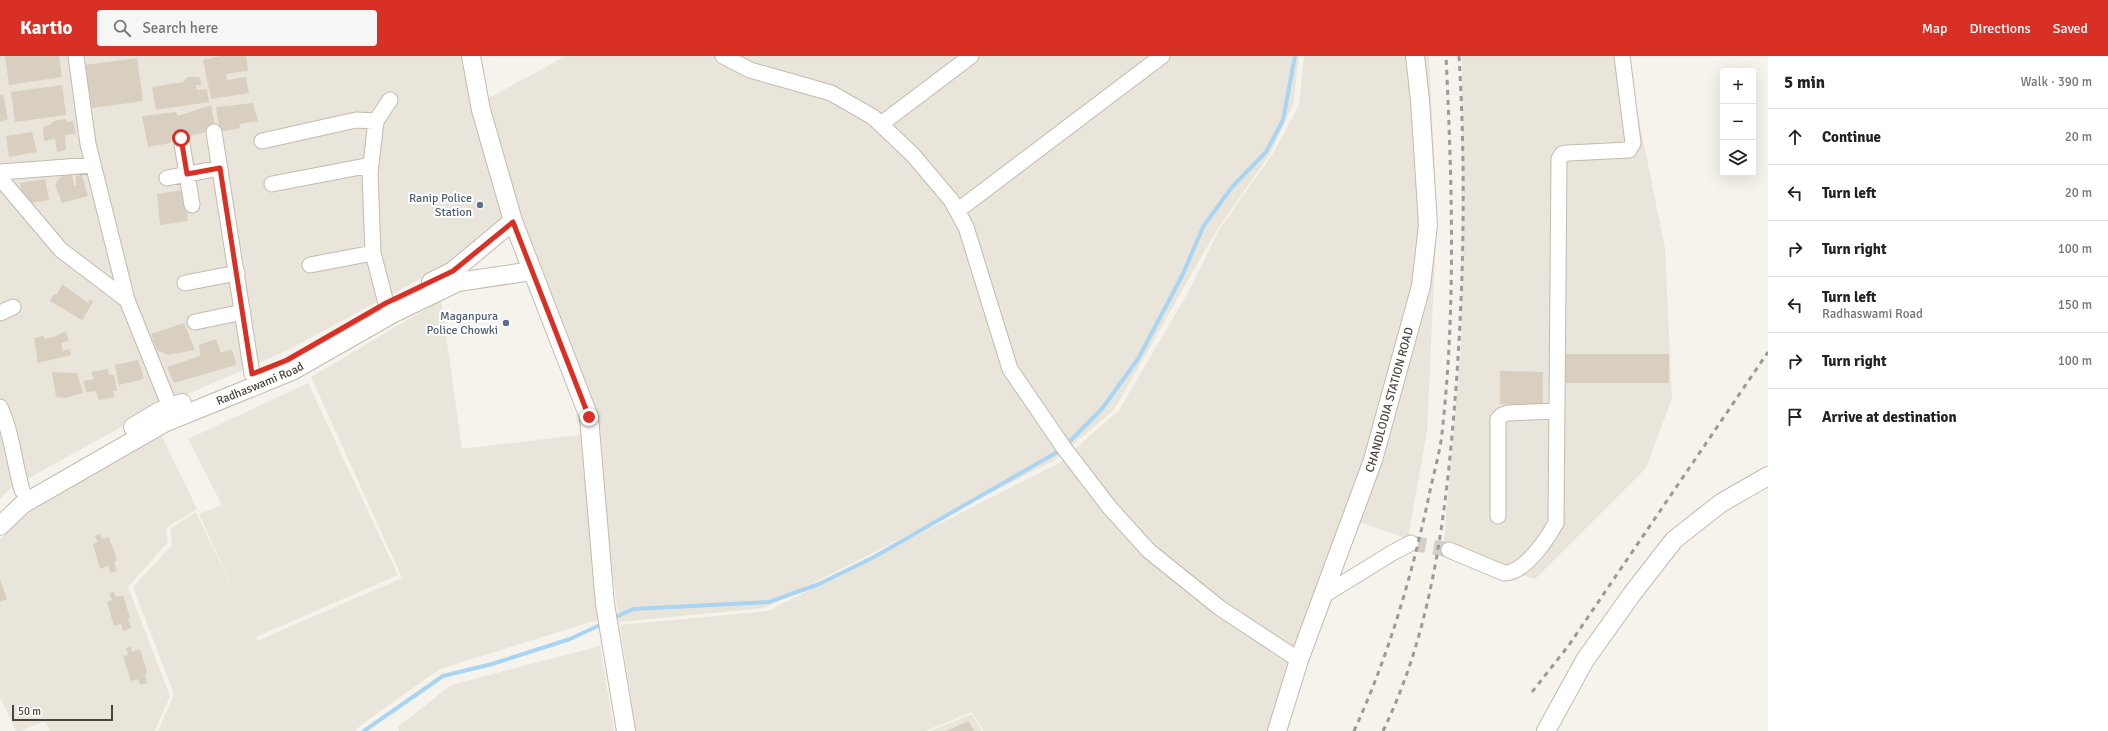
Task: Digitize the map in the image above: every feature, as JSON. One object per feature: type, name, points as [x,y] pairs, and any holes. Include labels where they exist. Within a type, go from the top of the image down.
[{"type":"street","points":[[76,56],[88,144],[127,300],[170,407]]},
{"type":"street","points":[[471,56],[481,110],[513,222],[589,417],[605,604],[626,731]]},
{"type":"street","points":[[723,56],[750,70],[831,93],[873,117],[913,155],[951,200],[966,227],[1010,369],[1060,443],[1110,508],[1149,552],[1220,608],[1299,660]]},
{"type":"street","points":[[881,124],[971,56]]},
{"type":"street","points":[[957,211],[1162,56]]},
{"type":"street","name":"CHANDLODIA STATION ROAD","points":[[1277,731],[1299,660],[1373,460],[1421,286],[1428,225],[1420,100],[1415,56]]},
{"type":"street","points":[[1449,550],[1504,573],[1510,573],[1528,561],[1545,543],[1556,522],[1559,159],[1562,154],[1568,153],[1629,150],[1633,143],[1622,56]]},
{"type":"street","points":[[386,303],[373,253],[371,165],[376,121],[390,100]]},
{"type":"street","points":[[262,141],[356,120],[376,121]]},
{"type":"street","points":[[214,132],[252,374]]},
{"type":"street","points":[[181,138],[192,205]]},
{"type":"street","points":[[0,172],[93,165]]},
{"type":"street","points":[[272,184],[371,165]]},
{"type":"street","points":[[167,178],[220,168]]},
{"type":"street","points":[[0,178],[61,250],[127,300]]},
{"type":"street","name":"Radhaswami Road","points":[[0,509],[15,494],[158,412],[287,360],[386,303],[453,271],[513,222]]},
{"type":"street","points":[[310,265],[373,253]]},
{"type":"street","name":"Radhaswami Road","points":[[0,526],[23,504],[164,423],[292,371],[392,314],[458,282],[532,271]]},
{"type":"street","points":[[185,283],[237,273]]},
{"type":"street","points":[[195,322],[243,312]]},
{"type":"street","points":[[0,407],[8,425],[12,454],[22,490]]},
{"type":"street","points":[[1498,516],[1498,419],[1502,415],[1508,413],[1557,411]]},
{"type":"street","points":[[1546,731],[1585,660],[1632,594],[1674,540],[1721,503],[1768,476]]},
{"type":"street","points":[[1324,595],[1392,552],[1411,543]]},
{"type":"shaded area","points":[[0,56],[461,56],[505,222],[446,265],[286,351],[150,411],[11,488],[0,499]]},
{"type":"shaded area","points":[[566,56],[1299,56],[1293,105],[1270,154],[1215,233],[1114,410],[1055,460],[764,608],[619,622],[592,416],[517,220],[487,99]]},
{"type":"shaded area","points":[[1304,56],[1429,56],[1437,217],[1427,431],[1408,539],[1354,520],[1277,731],[984,731],[972,712],[925,731],[636,731],[620,625],[768,611],[1059,463],[1119,410],[1189,291],[1218,231],[1272,155],[1299,105]]},
{"type":"shaded area","points":[[1462,56],[1626,56],[1665,248],[1672,398],[1646,468],[1535,579],[1443,552],[1461,345]]},
{"type":"shaded area","points":[[441,300],[462,449],[587,434],[597,620],[440,669],[362,724],[355,731],[158,731],[174,694],[133,587],[172,545],[170,529],[196,512],[235,594],[199,514],[222,505],[188,439],[308,383],[398,575],[256,637],[257,641],[402,578],[311,377]]},
{"type":"shaded area","points":[[162,436],[197,509],[166,528],[168,542],[128,587],[170,696],[155,731],[50,731],[45,721],[21,731],[16,731],[0,697],[0,539],[31,510]]},
{"type":"shaded area","points":[[600,646],[614,731],[399,731],[398,727],[451,685]]},
{"type":"shaded area","points":[[972,714],[982,731],[930,731]]},
{"type":"building","points":[[5,56],[59,56],[62,77],[9,85]]},
{"type":"building","points":[[221,56],[246,56],[248,71],[226,74],[227,80],[246,77],[249,93],[211,99],[203,60]]},
{"type":"building","points":[[137,58],[143,101],[92,108],[85,65]]},
{"type":"building","points":[[187,77],[199,77],[202,85],[196,85],[197,90],[207,89],[209,102],[156,110],[152,87],[183,82]]},
{"type":"building","points":[[62,85],[66,115],[15,122],[11,92]]},
{"type":"building","points":[[3,94],[8,119],[0,122],[0,95]]},
{"type":"building","points":[[253,103],[258,121],[239,124],[240,128],[220,132],[216,107]]},
{"type":"building","points":[[211,105],[216,130],[184,137],[179,134],[170,143],[148,147],[142,116],[176,112],[178,116]]},
{"type":"building","points":[[66,119],[66,122],[73,121],[76,134],[65,135],[66,150],[57,152],[55,139],[44,141],[43,127],[50,125],[54,121]]},
{"type":"building","points":[[32,132],[37,152],[9,157],[6,136]]},
{"type":"building","points":[[72,174],[74,186],[76,185],[76,176],[82,175],[88,196],[62,203],[55,185],[60,177]]},
{"type":"building","points":[[45,179],[49,200],[24,204],[20,183]]},
{"type":"building","points":[[183,190],[188,221],[160,225],[157,194]]},
{"type":"building","points":[[62,284],[88,303],[90,299],[93,302],[82,320],[50,301],[54,294],[57,294]]},
{"type":"building","points":[[184,323],[195,350],[168,355],[157,350],[151,334]]},
{"type":"building","points":[[66,331],[69,341],[61,343],[63,351],[70,349],[71,355],[38,363],[34,338],[43,336],[45,339],[54,337]]},
{"type":"building","points":[[216,339],[221,353],[231,349],[236,365],[174,383],[167,367],[200,356],[199,345]]},
{"type":"building","points":[[1565,354],[1669,354],[1669,383],[1565,383]]},
{"type":"building","points":[[138,360],[144,379],[119,385],[115,365]]},
{"type":"building","points":[[108,369],[109,375],[114,375],[117,391],[113,391],[115,397],[99,400],[96,391],[86,392],[83,381],[94,379],[91,372]]},
{"type":"building","points":[[1500,371],[1543,372],[1543,405],[1500,404]]},
{"type":"building","points":[[52,372],[77,373],[83,393],[65,398],[56,397]]},
{"type":"building","points":[[100,534],[102,539],[109,537],[117,560],[114,562],[117,571],[110,573],[108,566],[100,569],[93,544],[98,542],[95,536]]},
{"type":"building","points":[[0,579],[7,599],[0,602]]},
{"type":"building","points":[[114,592],[116,597],[123,595],[130,618],[128,619],[131,628],[123,631],[121,624],[114,626],[107,602],[112,600],[109,593]]},
{"type":"building","points":[[131,647],[132,652],[140,649],[147,672],[145,674],[147,683],[140,685],[138,679],[131,681],[123,656],[128,655],[126,648]]},
{"type":"building","points":[[969,721],[974,731],[946,731]]},
{"type":"waterway","points":[[1066,445],[1101,410],[1138,359],[1183,274],[1203,227],[1232,187],[1266,152],[1283,120],[1295,56]]},
{"type":"waterway","points":[[616,617],[633,609],[769,602],[819,584],[874,557],[1061,450]]},
{"type":"waterway","points":[[364,731],[443,676],[492,664],[570,639],[600,625]]},
{"type":"tunnel","points":[[1411,543],[1449,550]]},
{"type":"railway","points":[[1354,731],[1367,702],[1399,613],[1416,552],[1441,440],[1449,339],[1452,244],[1446,56]]},
{"type":"railway","points":[[1383,731],[1400,692],[1414,652],[1425,611],[1434,569],[1447,485],[1455,400],[1462,271],[1463,142],[1459,56]]},
{"type":"railway","points":[[1532,692],[1569,645],[1768,352]]},
{"type":"place","name":"Ranip Police Station","points":[[480,205]]},
{"type":"place","name":"Maganpura Police Chowki","points":[[506,323]]},
{"type":"route","points":[[181,138],[187,174],[220,168],[252,374],[287,360],[386,303],[453,271],[513,222],[589,417]]}]
